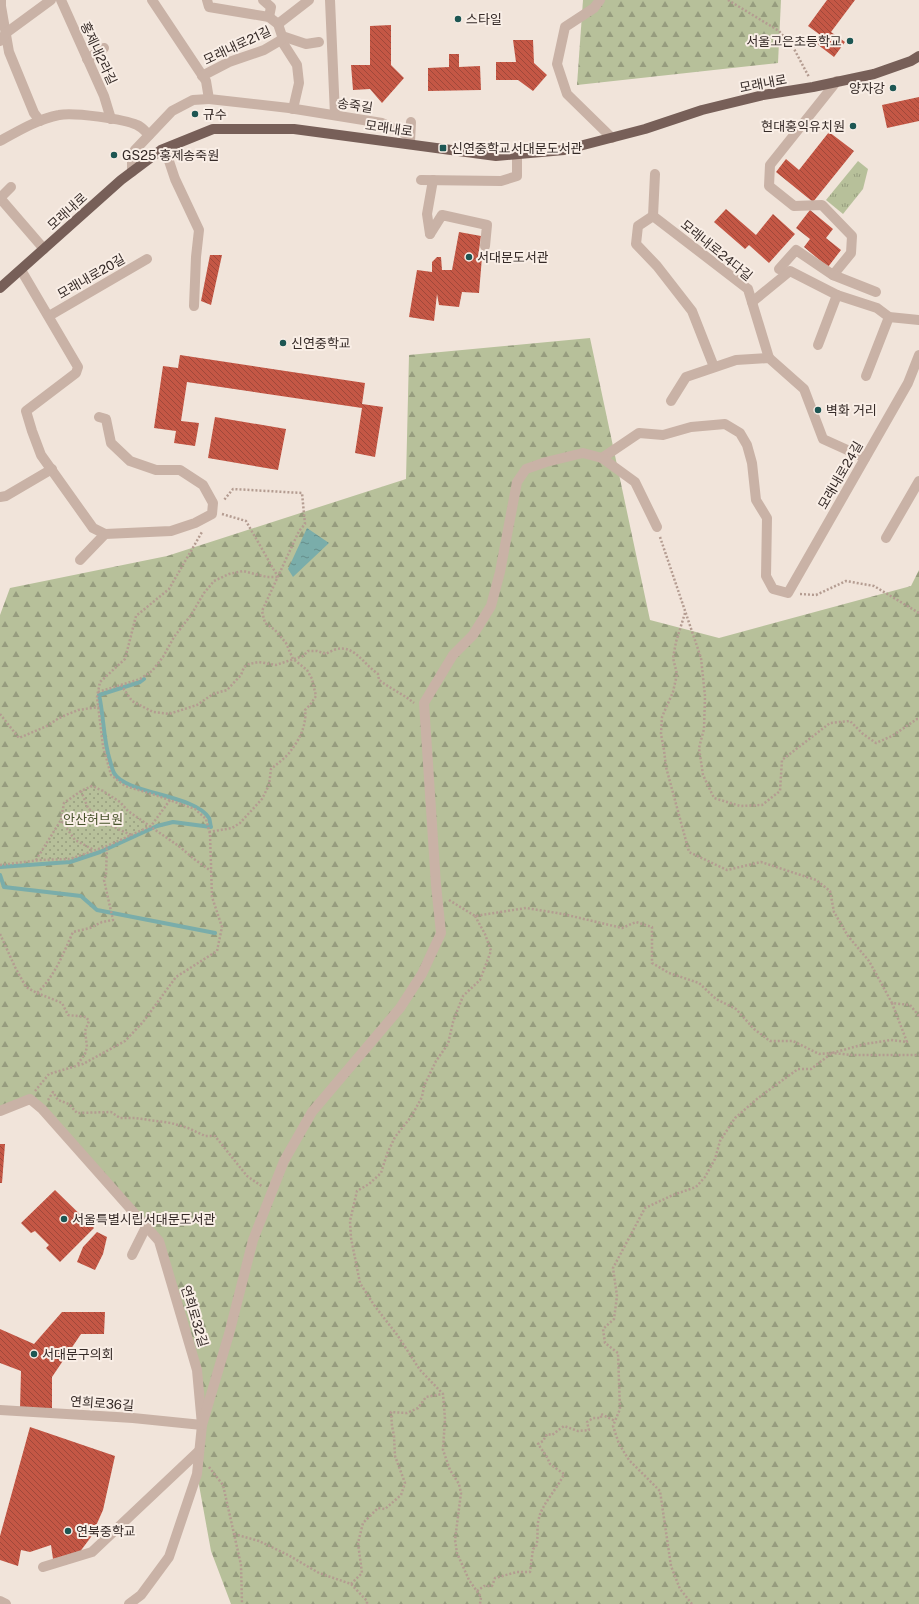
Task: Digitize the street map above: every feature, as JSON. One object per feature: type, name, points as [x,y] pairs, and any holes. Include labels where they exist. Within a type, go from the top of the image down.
[{"type":"main road","name":"모래내로","points":[[0,288],[121,180],[165,149],[213,129],[294,129],[410,140],[496,156],[564,150],[645,129],[702,110],[763,95],[874,74],[911,61],[919,56]]},
{"type":"street","points":[[1,0],[2,33],[34,113],[40,122]]},
{"type":"street","points":[[2,33],[51,0]]},
{"type":"street","name":"홍제내2라길","points":[[61,0],[104,96],[111,118]]},
{"type":"street","points":[[152,0],[206,81],[208,99]]},
{"type":"street","points":[[207,0],[209,7],[269,17],[278,24]]},
{"type":"street","name":"모래내로21길","points":[[263,0],[271,7],[269,17]]},
{"type":"street","name":"모래내로21길","points":[[281,38],[278,24],[309,0]]},
{"type":"street","points":[[330,0],[335,14],[335,115]]},
{"type":"street","points":[[600,0],[594,8],[565,27],[557,64],[567,94],[612,138]]},
{"type":"street","points":[[281,38],[297,64],[299,83],[293,109]]},
{"type":"street","name":"모래내로21길","points":[[202,76],[229,62],[264,50],[281,38],[306,44],[319,42]]},
{"type":"street","points":[[87,59],[104,48]]},
{"type":"street","points":[[833,275],[851,253],[852,236],[822,205],[794,206],[769,186],[770,165],[837,81]]},
{"type":"street","name":"송죽길","points":[[132,172],[132,156],[135,150],[172,111],[192,100],[208,99],[293,109],[382,123],[410,140]]},
{"type":"street","points":[[0,141],[40,122],[60,115],[111,118],[138,125],[149,135]]},
{"type":"street","points":[[410,140],[411,122]]},
{"type":"street","points":[[165,149],[175,179],[199,230],[196,257],[194,306]]},
{"type":"street","points":[[421,180],[501,181],[517,176],[518,154]]},
{"type":"street","points":[[655,174],[653,216],[638,226],[636,244],[657,266],[692,311],[714,367]]},
{"type":"street","points":[[432,180],[427,214],[430,234],[442,215],[488,225],[486,246]]},
{"type":"street","points":[[0,198],[12,187]]},
{"type":"street","name":"모래내로","points":[[0,198],[44,249]]},
{"type":"street","name":"모래내로24다길","points":[[653,216],[748,289],[770,358],[804,389],[823,439],[865,458]]},
{"type":"street","points":[[779,269],[796,250],[833,275],[876,292]]},
{"type":"street","name":"모래내로20길","points":[[49,316],[147,259]]},
{"type":"street","name":"모래내로20길","points":[[21,270],[78,367],[76,373],[26,411],[32,431],[42,455],[73,501],[93,528],[105,534]]},
{"type":"street","points":[[752,302],[790,271],[837,295],[877,308],[889,317],[919,320]]},
{"type":"street","points":[[818,345],[837,295]]},
{"type":"street","points":[[866,376],[889,317]]},
{"type":"street","name":"모래내로24길","points":[[788,593],[908,384],[919,355]]},
{"type":"street","points":[[671,401],[686,377],[736,360],[770,358]]},
{"type":"street","points":[[80,560],[105,534],[171,531],[195,523],[212,514],[213,502],[203,485],[180,470],[156,470],[130,461],[111,443],[106,419],[100,417]]},
{"type":"street","points":[[602,458],[639,433],[663,435],[691,427],[725,424],[740,433],[747,445],[752,463],[756,500],[767,518],[766,576],[773,589],[788,593]]},
{"type":"street","points":[[202,1425],[229,1334],[252,1240],[284,1161],[312,1112],[400,1008],[432,956],[441,933],[437,897],[424,703],[453,655],[473,635],[491,606],[500,572],[517,482],[526,469],[546,462],[583,453],[602,458],[635,482],[657,527]]},
{"type":"street","points":[[0,497],[6,496],[52,469]]},
{"type":"street","points":[[886,538],[919,481]]},
{"type":"street","points":[[0,1111],[9,1106],[30,1099]]},
{"type":"street","name":"연희로32길","points":[[30,1099],[42,1109],[159,1241],[197,1370],[202,1425],[197,1474],[169,1557],[141,1595],[129,1604]]},
{"type":"street","points":[[132,1255],[146,1227]]},
{"type":"street","name":"연희로36길","points":[[0,1410],[133,1418],[202,1425]]},
{"type":"street","points":[[43,1567],[92,1552],[199,1451]]},
{"type":"street","points":[[0,1601],[6,1604]]},
{"type":"path","points":[[728,0],[779,31],[793,47],[809,77],[817,75]]},
{"type":"path","points":[[30,1099],[49,1074],[83,1064],[125,1041],[143,1022],[176,976],[217,951],[222,927],[212,897],[209,832],[206,818],[195,809],[125,786],[111,775],[102,746],[98,692],[100,682],[125,659],[136,616],[169,589],[212,514],[233,489],[302,493],[305,524],[299,531],[262,611],[265,623],[275,630],[286,643],[293,659],[308,670],[312,678],[316,696],[305,710],[306,718],[292,750],[271,769],[269,785],[262,799],[240,823],[232,828],[209,832]]},
{"type":"path","points":[[212,514],[224,515],[246,521],[278,577]]},
{"type":"path","points":[[657,527],[701,658],[705,696],[704,729],[699,748],[703,775],[714,798],[740,806],[762,805],[780,791],[782,760],[830,723],[850,722],[876,743],[892,736],[919,719]]},
{"type":"path","points":[[98,692],[140,679],[152,671],[174,637],[191,615],[204,592],[214,581],[229,574],[243,571],[266,578],[278,577]]},
{"type":"path","points":[[788,593],[816,595],[846,581],[874,586],[919,613]]},
{"type":"path","points":[[475,916],[526,908],[563,914],[622,928],[636,922],[652,927],[652,963],[669,973],[699,983],[716,999],[736,1009],[754,1029],[770,1041],[793,1041],[819,1054],[832,1053],[891,1040],[907,1042],[892,1003],[869,961],[848,936],[834,912],[830,891],[816,880],[761,862],[727,870],[689,852],[668,774],[661,734],[662,718],[673,692],[677,674],[673,658],[676,642],[686,613]]},
{"type":"path","points":[[120,685],[132,701],[153,712],[169,714],[197,705],[213,694],[227,690],[241,675],[244,667],[250,664],[259,662],[276,665],[303,656],[308,651],[317,650],[326,654],[339,648],[348,649],[360,656],[369,667],[378,674],[379,680],[403,694],[424,710]]},
{"type":"path","points":[[0,714],[19,738],[78,710],[99,707]]},
{"type":"path","points":[[35,861],[61,820],[64,803],[81,791],[92,786],[120,802],[128,811],[157,830],[212,872]]},
{"type":"path","points":[[81,791],[88,808],[103,822],[131,835]]},
{"type":"path","points":[[0,865],[70,859],[94,851],[151,826],[170,800]]},
{"type":"path","points":[[61,820],[74,840],[94,851]]},
{"type":"path","points":[[37,993],[47,984],[72,932],[90,928],[102,922],[113,920],[104,880],[106,875],[107,846]]},
{"type":"path","points":[[437,897],[447,899],[475,916],[485,934],[490,951],[480,980],[463,996],[453,1022],[448,1044],[436,1061],[424,1086],[422,1097],[411,1117],[395,1137],[386,1154],[381,1173],[357,1192],[350,1221],[351,1238],[360,1283],[420,1370],[443,1394],[443,1450],[450,1470],[459,1484],[461,1493],[456,1540],[458,1553],[469,1580],[481,1597],[480,1604]]},
{"type":"path","points":[[0,934],[26,987],[62,1003],[68,1015],[86,1017],[89,1021],[86,1031],[86,1054],[76,1065]]},
{"type":"path","points":[[892,1003],[910,1005],[919,1016]]},
{"type":"path","points":[[692,1604],[680,1589],[671,1566],[660,1491],[629,1460],[617,1438],[613,1426],[620,1409],[618,1353],[605,1343],[604,1329],[614,1319],[617,1296],[613,1268],[645,1208],[673,1195],[696,1188],[705,1177],[715,1159],[720,1141],[735,1118],[758,1098],[798,1070],[812,1070],[832,1053],[852,1055],[919,1055]]},
{"type":"path","points":[[42,1109],[53,1092],[58,1100],[69,1104],[77,1113],[111,1112],[120,1118],[135,1118],[171,1123],[188,1128],[206,1136],[215,1136],[248,1176],[261,1186],[273,1187]]},
{"type":"path","points":[[352,1584],[362,1573],[358,1543],[363,1523],[378,1508],[385,1509],[401,1495],[405,1483],[395,1456],[391,1412],[407,1413],[418,1408],[426,1397],[443,1394]]},
{"type":"path","points":[[476,1590],[484,1586],[492,1586],[495,1578],[517,1572],[530,1572],[533,1549],[536,1547],[539,1539],[539,1518],[560,1484],[564,1474],[550,1464],[538,1444],[543,1441],[547,1434],[552,1435],[564,1426],[578,1431],[589,1430],[587,1422],[592,1418],[601,1418],[601,1414],[615,1421]]},
{"type":"path","points":[[199,1451],[223,1485],[241,1565],[242,1604]]},
{"type":"path","points":[[234,1534],[259,1541],[288,1555],[319,1573],[352,1584],[367,1601],[367,1604]]},
{"type":"green space","points":[[583,0],[781,0],[778,63],[577,85]]},
{"type":"green space","points":[[858,161],[868,169],[863,189],[843,214],[826,200]]},
{"type":"green space","points":[[590,338],[650,620],[719,638],[911,586],[919,570],[919,1604],[231,1604],[211,1551],[197,1474],[197,1370],[159,1241],[29,1099],[0,1111],[0,615],[10,588],[167,556],[406,479],[409,355]]},
{"type":"green space","name":"안산허브원","points":[[92,786],[120,802],[128,811],[151,826],[107,846],[70,859],[35,861],[61,820],[64,803],[81,791]]},
{"type":"water","points":[[307,528],[329,543],[293,577],[288,569]]},
{"type":"building","points":[[827,0],[855,0],[831,32],[845,42],[834,57],[817,44],[823,37],[808,26]]},
{"type":"building","points":[[391,25],[391,65],[404,78],[382,103],[370,89],[353,90],[351,65],[370,65],[370,26]]},
{"type":"building","points":[[513,40],[533,40],[534,63],[547,75],[533,91],[518,80],[496,80],[496,62],[516,62]]},
{"type":"building","points":[[449,54],[459,54],[459,67],[480,66],[481,90],[428,91],[428,68],[449,67]]},
{"type":"building","points":[[919,97],[919,121],[887,128],[882,105]]},
{"type":"building","points":[[829,132],[854,151],[813,202],[776,172],[786,159],[799,170]]},
{"type":"building","points":[[726,209],[756,235],[773,214],[795,234],[769,263],[749,245],[745,249],[714,222]]},
{"type":"building","points":[[810,210],[833,229],[826,238],[841,250],[828,267],[804,247],[810,239],[796,228]]},
{"type":"building","points":[[459,232],[481,236],[478,257],[482,257],[479,293],[462,292],[459,307],[439,305],[437,294],[434,321],[409,317],[417,270],[432,272],[432,262],[437,257],[441,257],[442,270],[452,270]]},
{"type":"building","points":[[210,255],[222,255],[211,305],[201,301]]},
{"type":"building","name":"신연중학교","points":[[180,355],[365,383],[362,404],[383,407],[375,457],[355,453],[362,408],[187,382],[181,421],[199,423],[195,446],[174,443],[176,431],[154,428],[163,366],[178,368]]},
{"type":"building","points":[[215,417],[286,429],[278,470],[208,458]]},
{"type":"building","points":[[0,1144],[5,1144],[2,1183],[0,1183]]},
{"type":"building","points":[[55,1190],[94,1228],[60,1262],[46,1248],[49,1245],[35,1231],[31,1233],[21,1223]]},
{"type":"building","points":[[97,1232],[107,1237],[103,1254],[95,1270],[77,1262],[83,1247]]},
{"type":"building","name":"서대문구의회","points":[[62,1312],[105,1312],[104,1334],[81,1334],[52,1377],[52,1408],[20,1409],[21,1371],[0,1363],[0,1329],[34,1344]]},
{"type":"building","name":"연북중학교","points":[[30,1427],[115,1456],[103,1510],[91,1537],[79,1553],[53,1559],[51,1545],[30,1552],[21,1550],[18,1566],[0,1560],[0,1536]]},
{"type":"waterway","points":[[0,867],[70,862],[100,852],[157,826],[173,822],[211,827],[209,818],[201,810],[175,799],[131,786],[121,780],[113,771],[106,744],[99,695],[140,682],[144,679]]},
{"type":"waterway","points":[[0,875],[4,887],[81,896],[97,910],[215,933]]},
{"type":"place","name":"스타일","points":[[458,19]]},
{"type":"place","name":"서울고은초등학교","points":[[850,41]]},
{"type":"place","name":"양자강","points":[[893,88]]},
{"type":"place","name":"규수","points":[[195,114]]},
{"type":"place","name":"현대홍익유치원","points":[[853,126]]},
{"type":"place","name":"신연중학교서대문도서관","points":[[443,148]]},
{"type":"place","name":"GS25 홍제송죽원","points":[[114,155]]},
{"type":"place","name":"서대문도서관","points":[[469,257]]},
{"type":"place","name":"신연중학교","points":[[283,343]]},
{"type":"place","name":"벽화 거리","points":[[818,410]]},
{"type":"place","name":"서울특별시립서대문도서관","points":[[64,1219]]},
{"type":"place","name":"서대문구의회","points":[[34,1354]]},
{"type":"place","name":"연북중학교","points":[[68,1531]]}]
